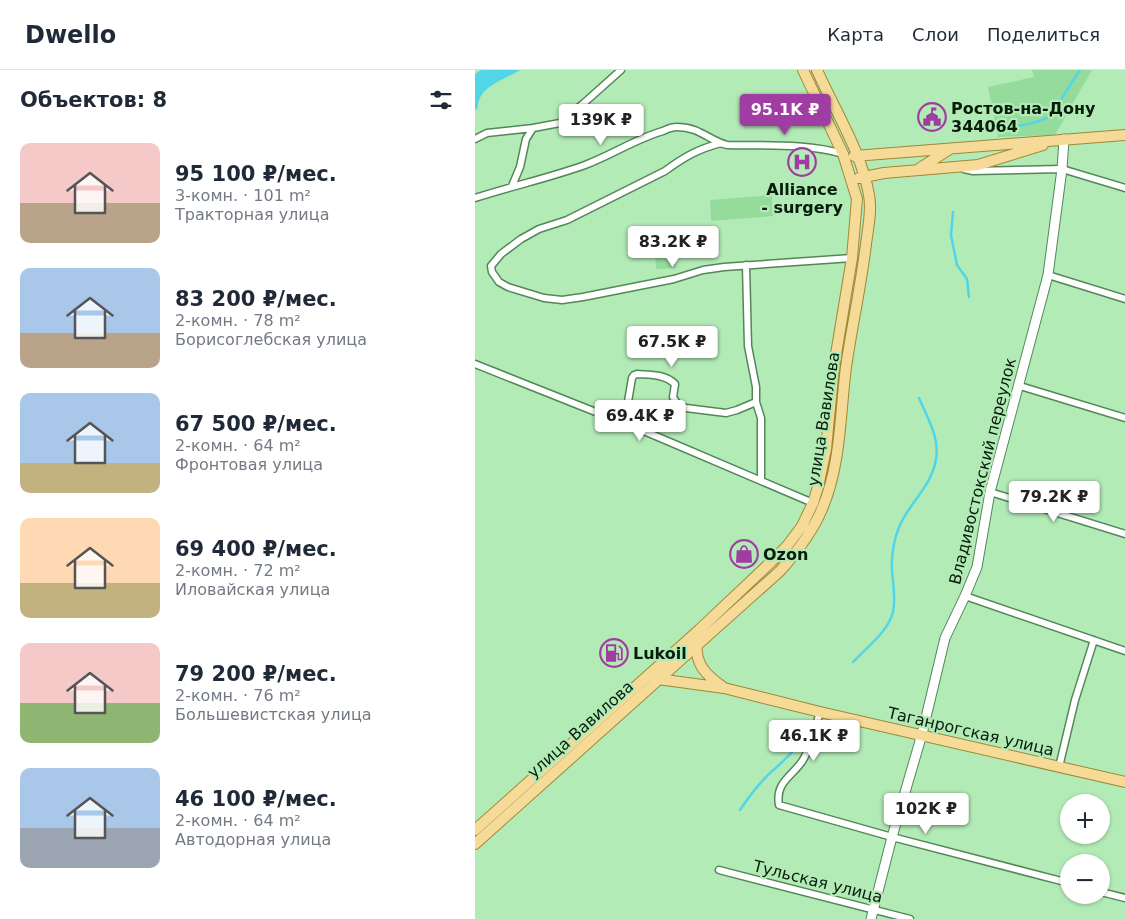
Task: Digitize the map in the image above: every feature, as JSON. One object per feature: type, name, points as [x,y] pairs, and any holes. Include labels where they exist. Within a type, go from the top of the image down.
[{"type":"main road","name":"улица Вавилова","points":[[475,830],[699,630],[787,546],[802,526],[813,503],[819,487],[824,463],[834,366],[852,258],[857,199],[843,154],[803,70]]},
{"type":"main road","name":"улица Вавилова","points":[[475,844],[658,678],[760,589],[805,542],[822,508],[829,489],[837,451],[846,367],[863,272],[870,215],[870,197],[858,157],[817,70]]},
{"type":"main road","points":[[843,154],[858,157],[881,153],[1125,135]]},
{"type":"main road","points":[[852,180],[884,173],[978,165],[1063,139]]},
{"type":"main road","points":[[918,169],[953,148]]},
{"type":"main road","name":"Таганрогская улица","points":[[699,630],[696,646],[699,662],[707,675],[723,688]]},
{"type":"main road","name":"Таганрогская улица","points":[[658,678],[723,688],[1125,782]]},
{"type":"street","points":[[475,139],[487,133],[560,123],[621,70]]},
{"type":"street","points":[[475,198],[512,186],[550,177],[587,164],[642,137],[676,127],[703,132],[727,145],[799,146],[830,150],[843,154]]},
{"type":"street","points":[[512,186],[520,166],[526,138],[533,128]]},
{"type":"street","name":"Владивостокский переулок","points":[[872,914],[891,837],[922,734],[945,638],[977,567],[990,492],[1020,386],[1048,275],[1062,168],[1063,139]]},
{"type":"street","points":[[721,143],[700,148],[665,171],[567,220],[533,233],[501,254],[491,266],[492,272],[499,282],[508,287],[544,298],[562,300],[583,298],[674,279],[703,270],[746,265],[852,258]]},
{"type":"street","points":[[955,167],[973,171],[1062,168],[1125,188]]},
{"type":"street","points":[[746,265],[748,346],[756,387],[756,402],[761,418],[761,480]]},
{"type":"street","points":[[1048,275],[1125,299]]},
{"type":"street","points":[[475,364],[813,503]]},
{"type":"street","points":[[624,425],[632,378],[637,374],[670,379],[675,384],[673,397],[678,405],[686,408],[726,413],[756,402]]},
{"type":"street","points":[[1020,386],[1125,418]]},
{"type":"street","points":[[990,492],[1125,534]]},
{"type":"street","points":[[965,596],[1125,651]]},
{"type":"street","points":[[1059,767],[1075,700],[1095,640]]},
{"type":"street","points":[[820,712],[813,737],[803,759],[793,773],[782,783],[777,795],[779,805],[891,837],[1060,881]]},
{"type":"street","name":"Тульская улица","points":[[719,870],[872,914],[910,919]]},
{"type":"street","points":[[1110,894],[1125,898]]},
{"type":"green space","points":[[1032,70],[1092,70],[1055,135],[998,137],[988,87],[1034,77]]},
{"type":"green space","points":[[772,195],[773,216],[711,221],[710,200]]},
{"type":"green space","points":[[674,235],[676,268],[656,269],[654,237]]},
{"type":"water","points":[[481,70],[520,70],[487,89],[482,94],[478,108],[475,110],[475,74]]},
{"type":"waterway","points":[[1056,107],[1080,70]]},
{"type":"waterway","points":[[1013,127],[1042,120],[1055,111]]},
{"type":"waterway","points":[[953,212],[951,235],[957,265],[967,279],[969,297]]},
{"type":"waterway","points":[[853,662],[882,633],[893,612],[892,565],[896,536],[904,517],[934,469],[937,451],[936,443],[932,428],[919,398]]},
{"type":"waterway","points":[[740,810],[767,776],[793,751],[805,731]]},
{"type":"place","name":"Ростов-на-Дону 344064","points":[[932,117]]},
{"type":"place","name":"Alliance - surgery","points":[[802,162]]},
{"type":"place","name":"Ozon","points":[[744,554]]},
{"type":"place","name":"Lukoil","points":[[614,653]]}]
